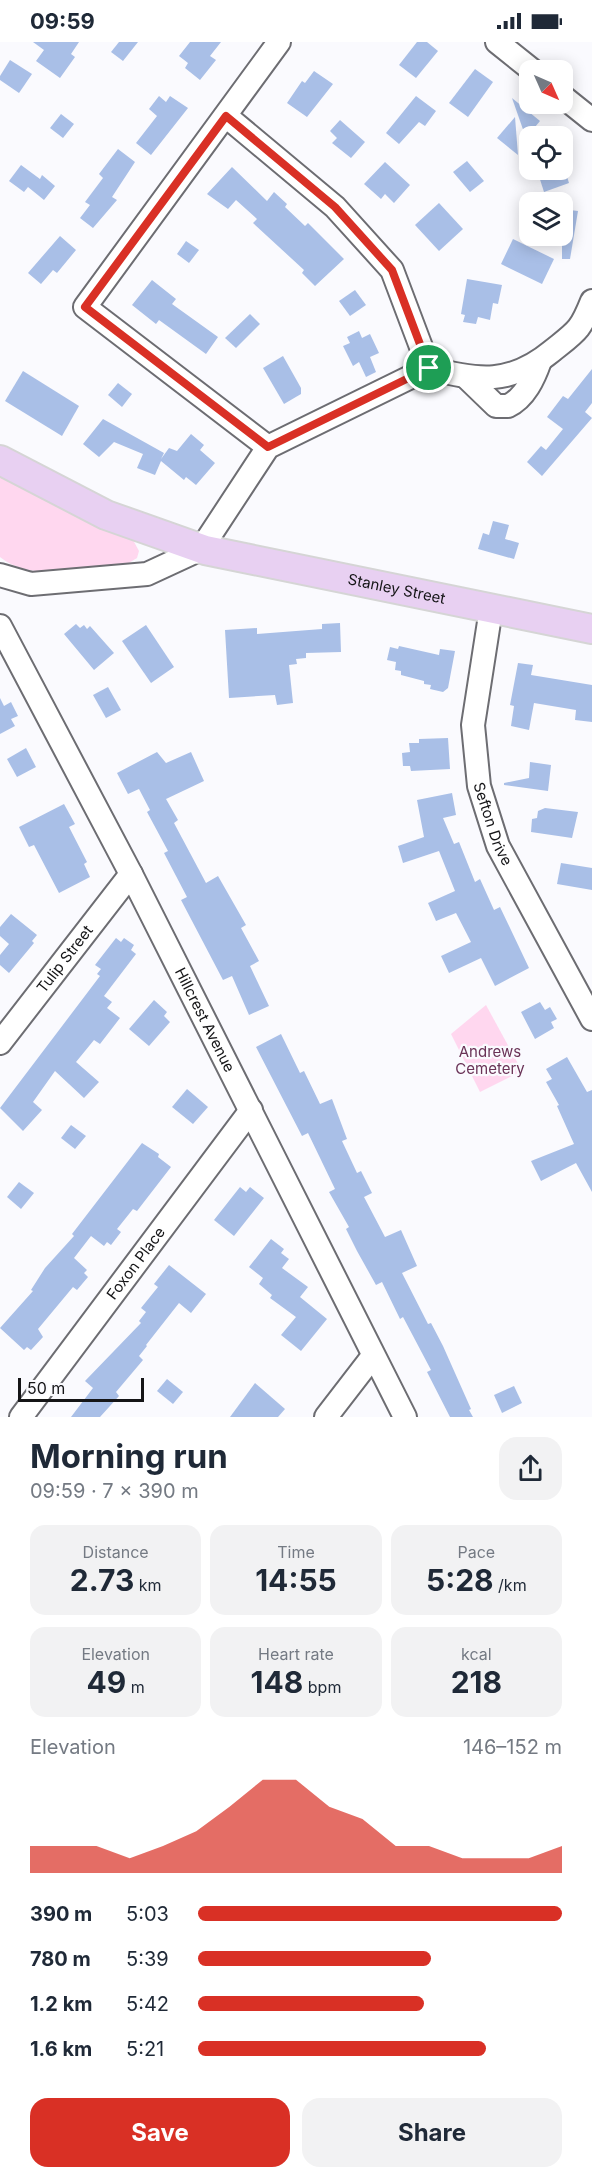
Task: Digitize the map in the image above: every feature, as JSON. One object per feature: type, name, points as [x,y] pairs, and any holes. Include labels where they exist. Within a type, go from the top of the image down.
[{"type":"main road","name":"Stanley Street","points":[[0,460],[106,514],[201,549],[249,561],[592,629]]},
{"type":"street","points":[[268,447],[85,307],[279,42]]},
{"type":"street","points":[[497,42],[520,60]]},
{"type":"street","points":[[573,105],[592,120]]},
{"type":"street","points":[[226,116],[335,207],[392,270],[429,368]]},
{"type":"street","points":[[0,575],[31,584],[147,574],[201,549],[268,447],[429,368],[467,378],[492,378],[517,373],[587,331],[592,301]]},
{"type":"street","points":[[467,378],[496,406],[508,406],[522,395],[535,377],[540,361]]},
{"type":"street","name":"Sefton Drive","points":[[490,609],[472,725],[479,786],[498,846],[592,1019]]},
{"type":"street","name":"Hillcrest Avenue","points":[[0,626],[131,874],[405,1417]]},
{"type":"street","name":"Tulip Street","points":[[0,1043],[131,874]]},
{"type":"street","name":"Foxon Place","points":[[21,1417],[251,1110]]},
{"type":"street","points":[[326,1417],[373,1356]]},
{"type":"green space","points":[[0,474],[76,516],[133,540],[139,551],[137,558],[127,564],[61,572],[28,570],[13,565],[0,557]]},
{"type":"green space","name":"Andrews Cemetery","points":[[486,1005],[522,1071],[480,1092],[451,1034]]},
{"type":"building","points":[[33,42],[79,42],[71,54],[75,57],[60,78],[36,61],[44,50]]},
{"type":"building","points":[[119,42],[138,42],[123,61],[111,52]]},
{"type":"building","points":[[190,42],[221,42],[210,56],[216,60],[200,80],[185,68],[188,63],[179,56]]},
{"type":"building","points":[[417,42],[427,42],[438,51],[416,78],[399,65]]},
{"type":"building","points":[[10,60],[32,74],[19,93],[0,80]]},
{"type":"building","points":[[475,69],[493,82],[468,117],[449,103]]},
{"type":"building","points":[[314,71],[333,84],[307,117],[287,103],[302,81],[305,83]]},
{"type":"building","points":[[159,96],[166,102],[170,96],[188,108],[151,155],[136,143],[157,116],[149,109]]},
{"type":"building","points":[[416,96],[436,111],[425,126],[419,122],[399,144],[386,133]]},
{"type":"building","points":[[512,98],[519,104],[519,114],[531,114],[540,121],[536,126],[522,126]]},
{"type":"building","points":[[61,114],[74,124],[63,138],[50,128]]},
{"type":"building","points":[[515,117],[518,155],[497,138]]},
{"type":"building","points":[[340,120],[365,142],[351,158],[332,143],[337,138],[330,131]]},
{"type":"building","points":[[118,149],[135,162],[112,197],[117,200],[93,228],[80,218],[90,205],[85,202],[103,178],[99,174]]},
{"type":"building","points":[[467,161],[484,181],[470,192],[453,172]]},
{"type":"building","points":[[385,162],[410,185],[394,203],[385,194],[381,199],[364,184]]},
{"type":"building","points":[[21,165],[40,179],[42,175],[55,186],[44,200],[28,187],[24,192],[9,181]]},
{"type":"building","points":[[232,167],[267,201],[274,192],[287,204],[285,207],[305,226],[308,223],[344,259],[315,286],[302,273],[304,270],[253,223],[257,219],[236,200],[228,209],[207,194]]},
{"type":"building","points":[[540,180],[568,180],[569,183],[544,192]]},
{"type":"building","points":[[439,203],[463,229],[439,251],[415,225]]},
{"type":"building","points":[[573,210],[578,211],[573,241]]},
{"type":"building","points":[[60,236],[76,250],[57,273],[53,270],[41,284],[28,273]]},
{"type":"building","points":[[513,239],[519,242],[519,246],[527,246],[554,259],[542,284],[501,264]]},
{"type":"building","points":[[186,241],[199,250],[189,263],[177,254]]},
{"type":"building","points":[[562,246],[572,246],[570,259],[562,259]]},
{"type":"building","points":[[467,279],[502,285],[498,304],[493,303],[490,320],[478,317],[476,324],[463,322],[465,315],[461,314]]},
{"type":"building","points":[[152,280],[176,299],[172,304],[218,337],[206,354],[159,320],[156,324],[132,305]]},
{"type":"building","points":[[355,290],[366,305],[350,316],[339,301]]},
{"type":"building","points":[[250,314],[260,324],[236,348],[225,338]]},
{"type":"building","points":[[359,331],[362,338],[370,334],[379,353],[370,357],[376,372],[366,377],[359,362],[353,366],[343,346],[350,343],[347,337]]},
{"type":"building","points":[[283,356],[301,388],[301,394],[284,404],[263,368]]},
{"type":"building","points":[[592,369],[592,403],[585,412],[592,418],[542,476],[527,462],[541,446],[546,450],[563,429],[547,417],[563,396],[568,399]]},
{"type":"building","points":[[23,371],[79,406],[62,436],[5,401]]},
{"type":"building","points":[[118,383],[132,394],[122,407],[108,395]]},
{"type":"building","points":[[103,419],[164,453],[161,459],[169,448],[177,451],[191,434],[204,445],[200,450],[215,463],[196,485],[186,477],[184,480],[161,461],[155,475],[137,468],[143,454],[114,442],[99,457],[83,444]]},
{"type":"building","points":[[493,521],[509,525],[505,539],[519,543],[514,559],[478,549],[483,533],[489,535]]},
{"type":"building","points":[[340,623],[341,652],[306,653],[306,658],[296,659],[297,664],[289,665],[293,703],[277,705],[275,695],[229,698],[225,630],[257,628],[257,634],[322,629],[322,624]]},
{"type":"building","points":[[76,624],[80,628],[84,625],[87,629],[90,626],[114,653],[94,670],[64,634]]},
{"type":"building","points":[[146,625],[174,667],[151,683],[122,641]]},
{"type":"building","points":[[399,646],[439,655],[440,649],[455,651],[448,688],[443,692],[430,689],[431,685],[424,684],[424,681],[401,675],[401,671],[395,670],[396,662],[387,660],[390,647],[398,649]]},
{"type":"building","points":[[518,663],[533,665],[531,675],[592,685],[592,722],[575,720],[576,710],[534,703],[529,730],[511,726],[514,706],[510,705]]},
{"type":"building","points":[[108,687],[121,710],[106,718],[93,695]]},
{"type":"building","points":[[0,698],[4,706],[11,702],[18,716],[11,719],[15,726],[0,734]]},
{"type":"building","points":[[448,738],[450,769],[411,771],[410,766],[403,766],[402,753],[410,752],[409,743],[419,743],[419,739]]},
{"type":"building","points":[[26,748],[36,767],[17,777],[7,759]]},
{"type":"building","points":[[157,752],[166,763],[191,752],[204,781],[166,799],[178,820],[174,823],[206,883],[218,876],[246,925],[241,928],[259,961],[250,966],[269,1006],[249,1015],[232,976],[223,980],[181,900],[187,897],[164,853],[168,851],[147,812],[150,810],[139,789],[128,794],[117,773]]},
{"type":"building","points":[[530,762],[551,765],[548,791],[504,785],[504,783],[529,778]]},
{"type":"building","points":[[452,793],[456,815],[443,818],[454,844],[459,842],[475,882],[480,879],[494,910],[500,907],[529,968],[495,986],[481,958],[449,973],[441,956],[471,942],[456,913],[436,921],[428,903],[455,891],[439,851],[403,863],[398,846],[424,837],[417,800]]},
{"type":"building","points":[[64,804],[75,824],[69,827],[87,862],[84,864],[90,877],[59,893],[34,845],[29,847],[19,827]]},
{"type":"building","points":[[545,808],[578,812],[572,838],[531,832],[532,819],[537,818],[538,811]]},
{"type":"building","points":[[561,863],[592,868],[592,890],[557,884]]},
{"type":"building","points":[[11,914],[37,935],[32,941],[34,943],[9,973],[0,965],[0,955],[9,944],[0,936],[0,927]]},
{"type":"building","points":[[116,938],[121,942],[124,938],[134,945],[131,950],[136,954],[104,996],[112,1002],[107,1008],[120,1018],[100,1044],[94,1040],[76,1062],[99,1082],[84,1098],[55,1071],[33,1102],[42,1110],[23,1131],[0,1108],[100,976],[97,974],[101,969],[95,965]]},
{"type":"building","points":[[154,1000],[167,1012],[164,1016],[170,1022],[149,1046],[129,1029]]},
{"type":"building","points":[[540,1002],[545,1010],[550,1007],[557,1019],[551,1022],[554,1028],[535,1039],[521,1012]]},
{"type":"building","points":[[281,1034],[300,1073],[304,1071],[320,1104],[332,1099],[347,1139],[342,1141],[357,1173],[361,1171],[372,1193],[364,1197],[385,1237],[401,1230],[417,1266],[402,1273],[428,1324],[431,1323],[443,1346],[473,1417],[450,1417],[427,1372],[431,1370],[403,1317],[400,1319],[382,1282],[376,1285],[357,1251],[346,1229],[349,1227],[329,1192],[335,1189],[308,1133],[302,1136],[256,1047]]},
{"type":"building","points":[[567,1057],[587,1092],[592,1090],[592,1192],[576,1163],[541,1181],[531,1161],[574,1144],[557,1106],[559,1105],[546,1082],[552,1079],[546,1069]]},
{"type":"building","points":[[187,1089],[208,1107],[193,1124],[172,1107]]},
{"type":"building","points":[[71,1125],[86,1136],[75,1149],[61,1138]]},
{"type":"building","points":[[142,1143],[159,1154],[158,1157],[171,1167],[137,1211],[133,1209],[117,1229],[121,1232],[111,1245],[107,1242],[104,1246],[91,1236],[74,1258],[87,1270],[84,1273],[88,1277],[77,1290],[73,1287],[38,1329],[43,1337],[31,1350],[27,1347],[24,1350],[0,1328],[33,1291],[31,1290],[45,1268],[74,1236],[72,1234]]},
{"type":"building","points":[[19,1182],[34,1193],[21,1209],[7,1197]]},
{"type":"building","points":[[240,1187],[246,1192],[250,1187],[264,1198],[234,1236],[214,1220]]},
{"type":"building","points":[[271,1239],[284,1249],[281,1253],[289,1259],[282,1268],[308,1287],[300,1297],[327,1319],[301,1351],[281,1335],[296,1317],[270,1298],[272,1295],[259,1284],[263,1278],[249,1267]]},
{"type":"building","points":[[169,1265],[206,1294],[191,1313],[179,1303],[146,1345],[139,1356],[143,1360],[116,1392],[119,1396],[100,1417],[71,1417],[93,1388],[85,1381],[141,1323],[139,1321],[146,1312],[141,1308],[158,1287],[154,1284]]},
{"type":"building","points":[[167,1379],[183,1392],[173,1404],[157,1391]]},
{"type":"building","points":[[255,1383],[285,1409],[278,1417],[230,1417]]},
{"type":"building","points":[[514,1386],[522,1403],[502,1413],[494,1395]]},
{"type":"route","points":[[226,116],[335,207],[392,270],[429,368],[268,447],[85,307],[226,116]]}]
